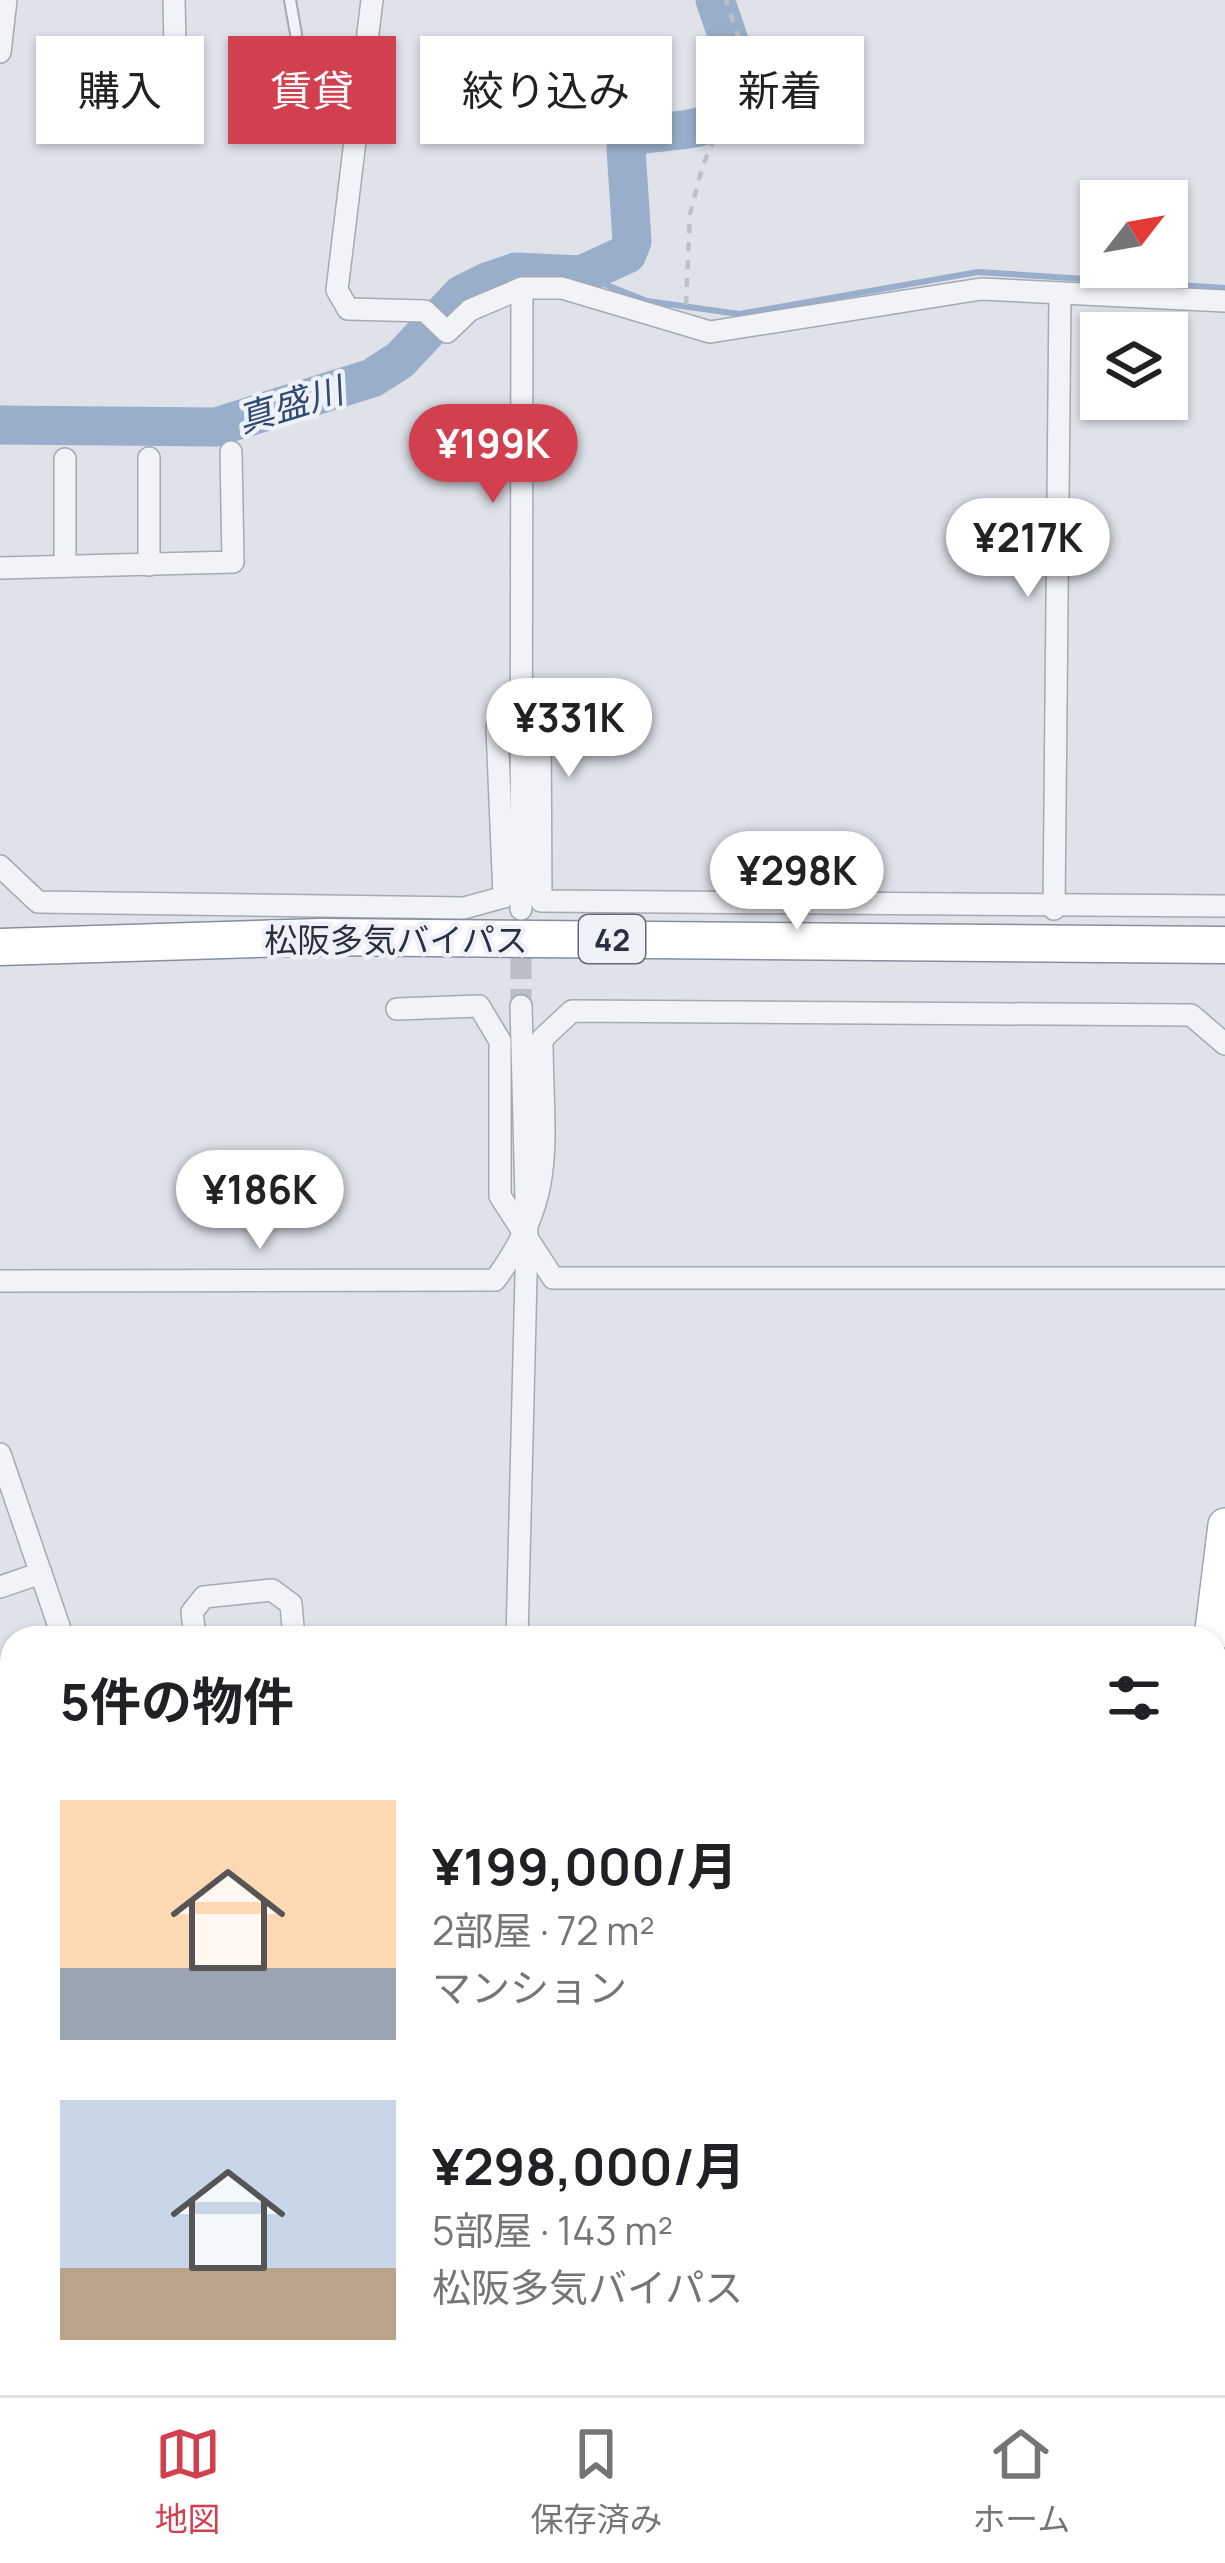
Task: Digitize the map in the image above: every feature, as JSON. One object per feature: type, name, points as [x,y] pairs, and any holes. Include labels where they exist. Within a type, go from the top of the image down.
[{"type":"highway","name":"松阪多気バイパス","points":[[0,947],[320,937],[1225,945]]},
{"type":"main road","points":[[1212,1626],[1225,1526]]},
{"type":"street","points":[[0,52],[6,0]]},
{"type":"street","points":[[174,0],[175,36]]},
{"type":"street","points":[[372,0],[338,290],[348,309],[425,311],[447,332],[470,310],[522,288],[562,288],[710,332],[981,289],[1225,302]]},
{"type":"street","points":[[521,909],[522,288]]},
{"type":"street","points":[[1054,908],[1060,292]]},
{"type":"street","points":[[0,568],[233,562],[231,452]]},
{"type":"street","points":[[149,458],[149,565]]},
{"type":"street","points":[[65,459],[65,566]]},
{"type":"street","points":[[0,866],[38,902],[464,908],[490,897],[504,897],[497,728],[540,724],[541,901],[1225,906]]},
{"type":"street","points":[[397,1010],[479,1006],[500,1041],[500,1196],[553,1278],[1225,1278]]},
{"type":"street","points":[[517,1626],[527,1237],[521,1006]]},
{"type":"street","points":[[0,1281],[495,1280],[527,1237],[543,1187],[542,1039],[572,1010],[1191,1015],[1225,1044]]},
{"type":"street","points":[[0,1454],[59,1626]]},
{"type":"street","points":[[0,1587],[41,1573]]},
{"type":"street","points":[[194,1626],[192,1612],[205,1597],[272,1590],[291,1604],[293,1626]]},
{"type":"lane","points":[[290,0],[296,34]]},
{"type":"path","points":[[688,294],[689,214],[702,168],[715,139],[736,122],[755,87],[726,0]]},
{"type":"waterway","name":"真盛川","points":[[0,425],[216,427],[372,378],[400,360],[461,295],[487,282],[516,272],[581,275],[627,254],[632,241],[626,149],[636,135],[714,121],[736,101],[744,84],[715,0]]},
{"type":"waterway","points":[[581,275],[647,301],[739,314],[978,272],[1225,288]]},
{"type":"tunnel","points":[[521,927],[521,1006]]}]
